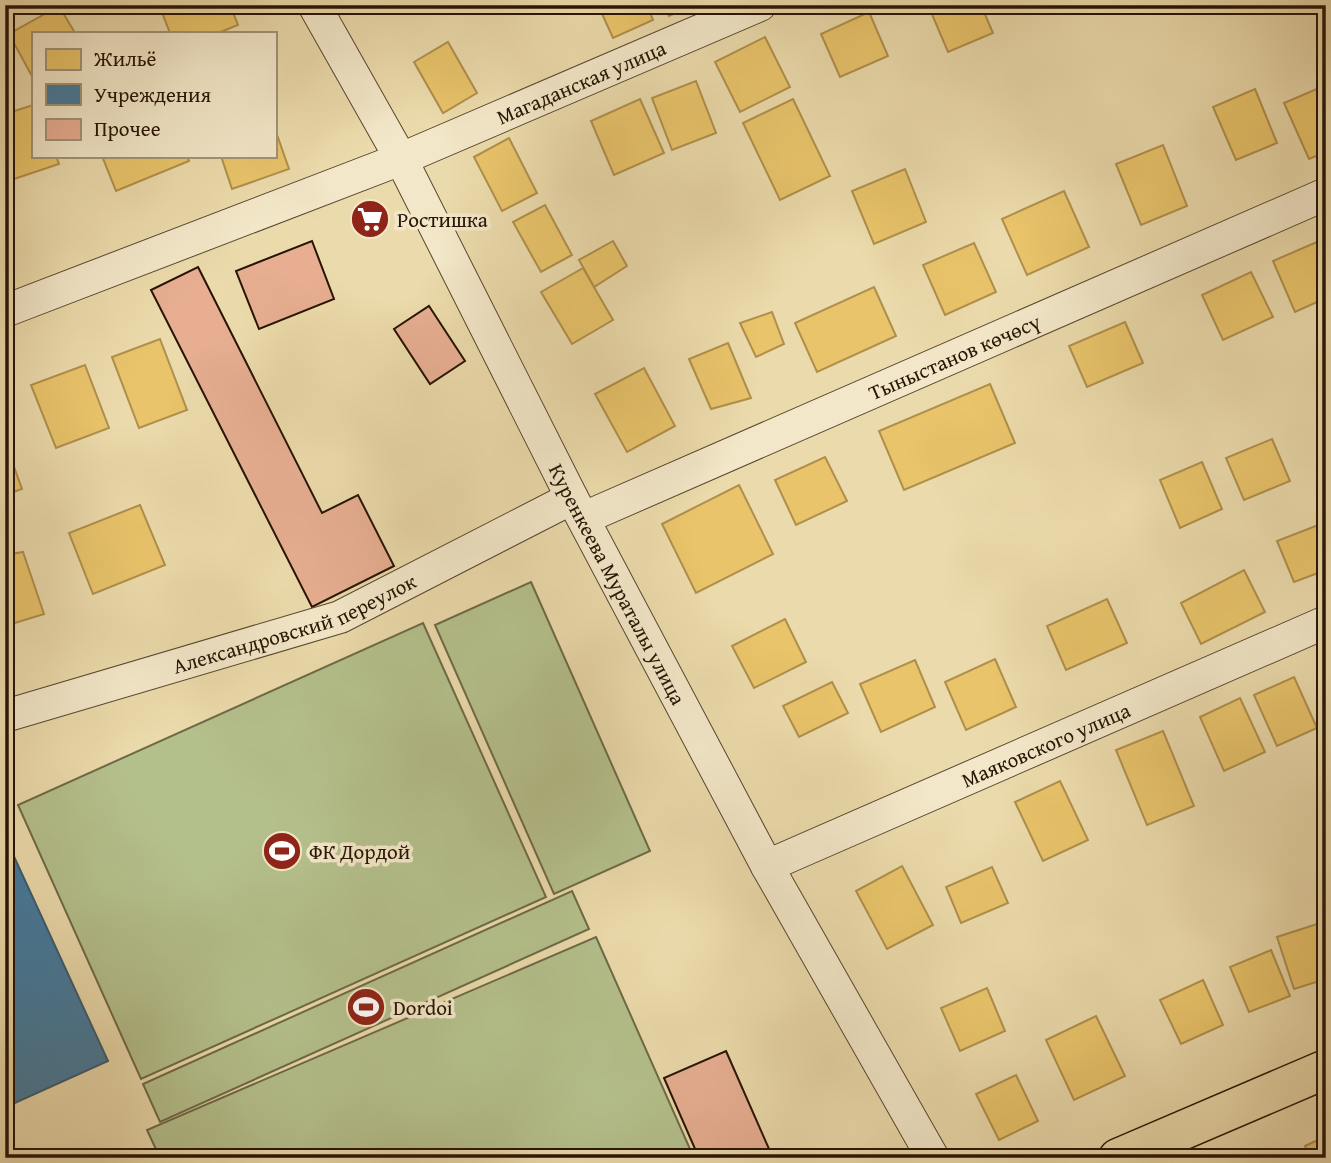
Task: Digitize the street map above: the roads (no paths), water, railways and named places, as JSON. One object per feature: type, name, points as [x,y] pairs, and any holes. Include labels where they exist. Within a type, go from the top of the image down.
[{"type":"main road","points":[[1118,1158],[1326,1069]]},
{"type":"street","name":"Куренкеева Мураталы улица","points":[[314,5],[401,159],[578,508],[767,866],[933,1158]]},
{"type":"street","name":"Магаданская улица","points":[[401,159],[760,5]]},
{"type":"street","points":[[5,311],[401,159]]},
{"type":"street","name":"Тыныстанов көчөсү","points":[[578,508],[1326,194]]},
{"type":"street","name":"Александровский переулок","points":[[5,716],[341,617],[578,508]]},
{"type":"street","name":"Маяковского улица","points":[[767,866],[1326,622]]},
{"type":"place","name":"Ростишка","points":[[370,219]]},
{"type":"place","name":"ФК Дордой","points":[[282,851]]},
{"type":"place","name":"Dordoi","points":[[366,1007]]}]
